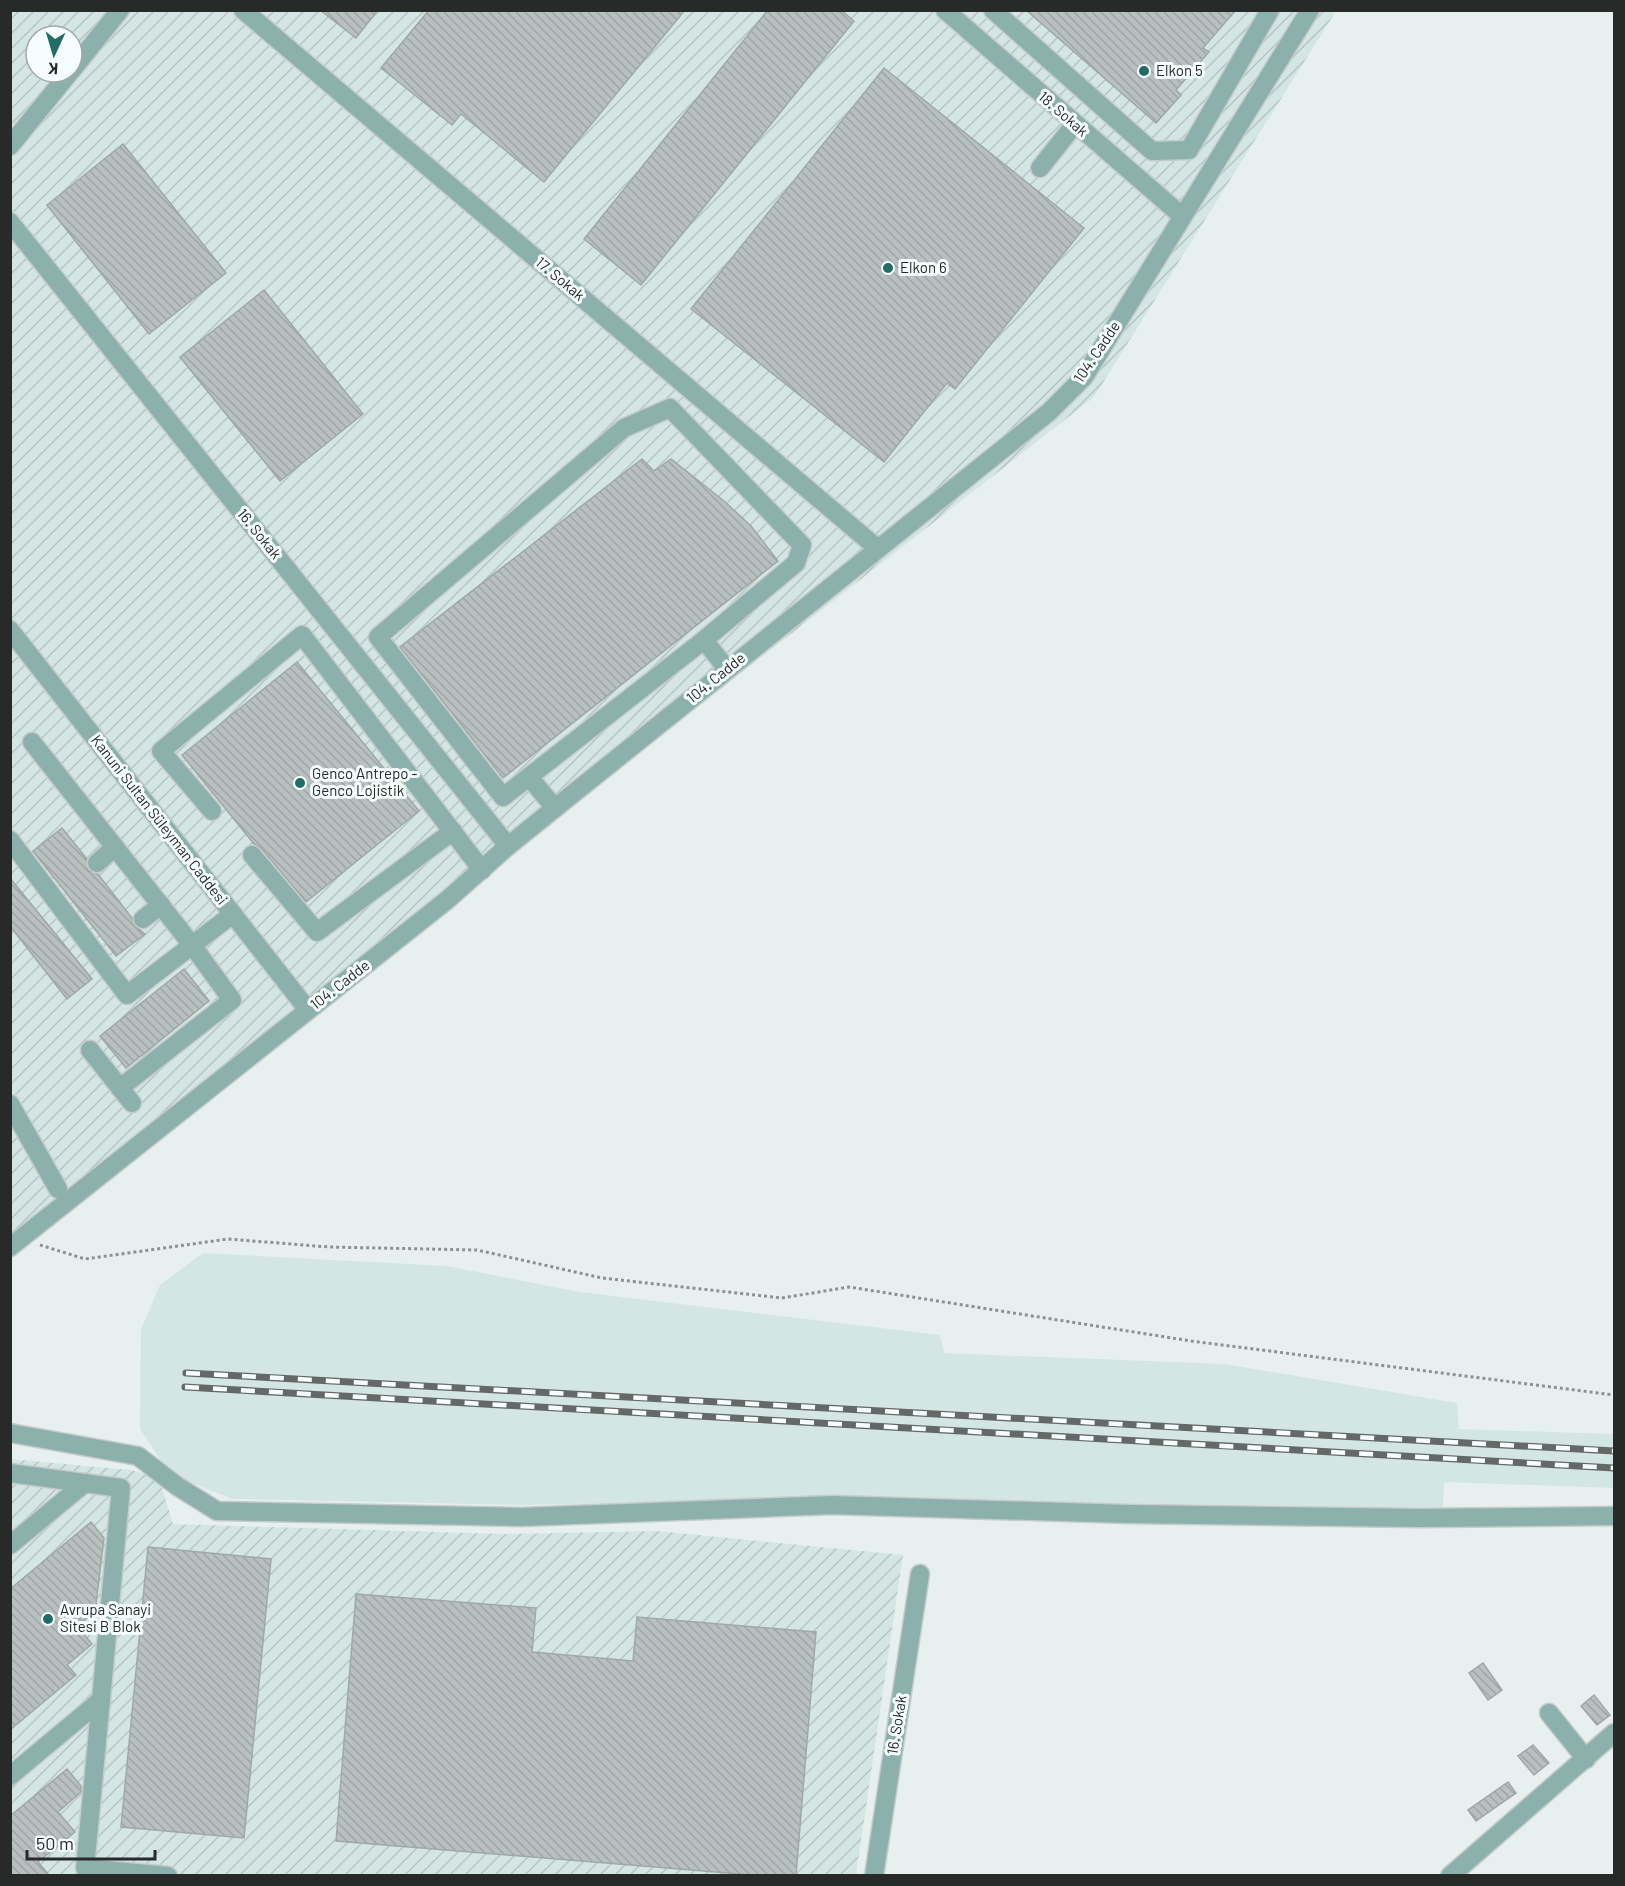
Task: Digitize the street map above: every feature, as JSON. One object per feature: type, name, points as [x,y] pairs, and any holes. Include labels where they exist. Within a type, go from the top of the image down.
[{"type":"street","points":[[84,55],[120,10]]},
{"type":"street","name":"17. Sokak","points":[[243,10],[877,548]]},
{"type":"street","name":"18. Sokak","points":[[945,10],[1182,216]]},
{"type":"street","points":[[993,10],[1152,151],[1190,150],[1270,10]]},
{"type":"street","name":"104. Cadde","points":[[15,1243],[447,900],[508,846],[1049,412],[1084,376],[1310,10]]},
{"type":"street","points":[[10,146],[60,84]]},
{"type":"street","points":[[1040,168],[1083,89]]},
{"type":"street","name":"16. Sokak","points":[[10,222],[508,846]]},
{"type":"street","points":[[670,408],[802,545],[796,563],[704,640],[503,797],[378,637],[624,428],[670,408]]},
{"type":"street","name":"Kanuni Sultan Süleyman Caddesi","points":[[10,630],[308,1010]]},
{"type":"street","points":[[212,811],[161,751],[302,635],[482,870]]},
{"type":"street","points":[[704,640],[727,669]]},
{"type":"street","points":[[32,742],[161,905],[232,1000],[120,1088]]},
{"type":"street","points":[[529,777],[555,808]]},
{"type":"street","points":[[252,855],[317,932],[453,831]]},
{"type":"street","points":[[10,840],[50,904],[93,962],[127,995],[233,914]]},
{"type":"street","points":[[98,863],[115,847]]},
{"type":"street","points":[[143,919],[161,905]]},
{"type":"street","points":[[90,1050],[132,1103]]},
{"type":"street","points":[[10,1104],[58,1189]]},
{"type":"street","points":[[10,1433],[138,1456],[177,1486],[217,1511],[522,1517],[832,1505],[1129,1514],[1420,1518],[1614,1516]]},
{"type":"street","points":[[10,1473],[121,1488],[84,1871],[168,1875]]},
{"type":"street","points":[[10,1545],[85,1483]]},
{"type":"street","name":"16. Sokak","points":[[874,1875],[920,1574]]},
{"type":"street","points":[[10,1776],[101,1700]]},
{"type":"street","points":[[1549,1713],[1586,1759]]},
{"type":"street","points":[[1450,1875],[1614,1733]]},
{"type":"path","points":[[15,1243],[85,1259],[228,1239],[329,1247],[477,1250],[602,1278],[782,1298],[849,1287],[1191,1341],[1614,1395]]},
{"type":"shaded area","points":[[11,11],[1336,11],[1094,397],[11,1244]]},
{"type":"shaded area","points":[[203,1253],[447,1266],[580,1292],[940,1335],[944,1353],[1225,1364],[1457,1403],[1459,1429],[1614,1434],[1614,1488],[1444,1482],[1443,1508],[819,1499],[519,1505],[232,1499],[170,1474],[140,1429],[141,1329],[160,1285]]},
{"type":"shaded area","points":[[10,1459],[131,1470],[159,1478],[173,1524],[504,1534],[657,1531],[903,1555],[856,1875],[11,1875]]},
{"type":"building","points":[[320,10],[378,10],[356,38]]},
{"type":"building","points":[[429,10],[685,10],[544,182],[461,114],[452,125],[381,68]]},
{"type":"building","points":[[768,10],[841,10],[854,21],[641,285],[584,239]]},
{"type":"building","name":"Elkon 5","points":[[1026,10],[1236,10],[1203,48],[1209,52],[1176,90],[1181,95],[1156,123]]},
{"type":"building","name":"Elkon 6","points":[[884,68],[1084,228],[955,389],[947,383],[884,462],[691,309]]},
{"type":"building","points":[[123,144],[226,273],[149,334],[47,205]]},
{"type":"building","points":[[264,290],[363,414],[280,481],[180,357]]},
{"type":"building","points":[[642,459],[654,471],[671,459],[724,501],[751,526],[778,561],[503,778],[400,647]]},
{"type":"building","name":"Genco Antrepo - Genco Lojistik","points":[[297,662],[419,811],[306,902],[261,848],[254,844],[182,755]]},
{"type":"building","points":[[62,828],[87,859],[88,870],[98,874],[132,918],[135,926],[145,934],[116,956],[33,851]]},
{"type":"building","points":[[10,878],[92,979],[67,999],[10,926]]},
{"type":"building","points":[[184,969],[209,1001],[126,1068],[100,1036]]},
{"type":"building","name":"Avrupa Sanayi Sitesi B Blok","points":[[91,1522],[104,1538],[95,1612],[77,1626],[92,1644],[67,1665],[76,1675],[10,1730],[10,1589]]},
{"type":"building","points":[[148,1547],[271,1559],[244,1838],[121,1827]]},
{"type":"building","points":[[356,1594],[536,1608],[532,1652],[633,1661],[637,1617],[816,1632],[796,1875],[752,1875],[336,1841]]},
{"type":"building","points":[[1483,1663],[1502,1690],[1488,1700],[1469,1673]]},
{"type":"building","points":[[1594,1695],[1610,1715],[1597,1725],[1581,1706]]},
{"type":"building","points":[[1533,1745],[1549,1763],[1534,1775],[1518,1756]]},
{"type":"building","points":[[67,1769],[81,1786],[81,1792],[58,1812],[75,1832],[38,1862],[49,1875],[10,1875],[10,1816]]},
{"type":"building","points":[[1508,1782],[1516,1793],[1476,1821],[1468,1810]]},
{"type":"railway","points":[[186,1373],[1614,1451]]},
{"type":"railway","points":[[185,1387],[1614,1468]]},
{"type":"place","name":"Elkon 5","points":[[1144,71]]},
{"type":"place","name":"Elkon 6","points":[[888,268]]},
{"type":"place","name":"Genco Antrepo - Genco Lojistik","points":[[300,783]]},
{"type":"place","name":"Avrupa Sanayi Sitesi B Blok","points":[[48,1619]]}]
